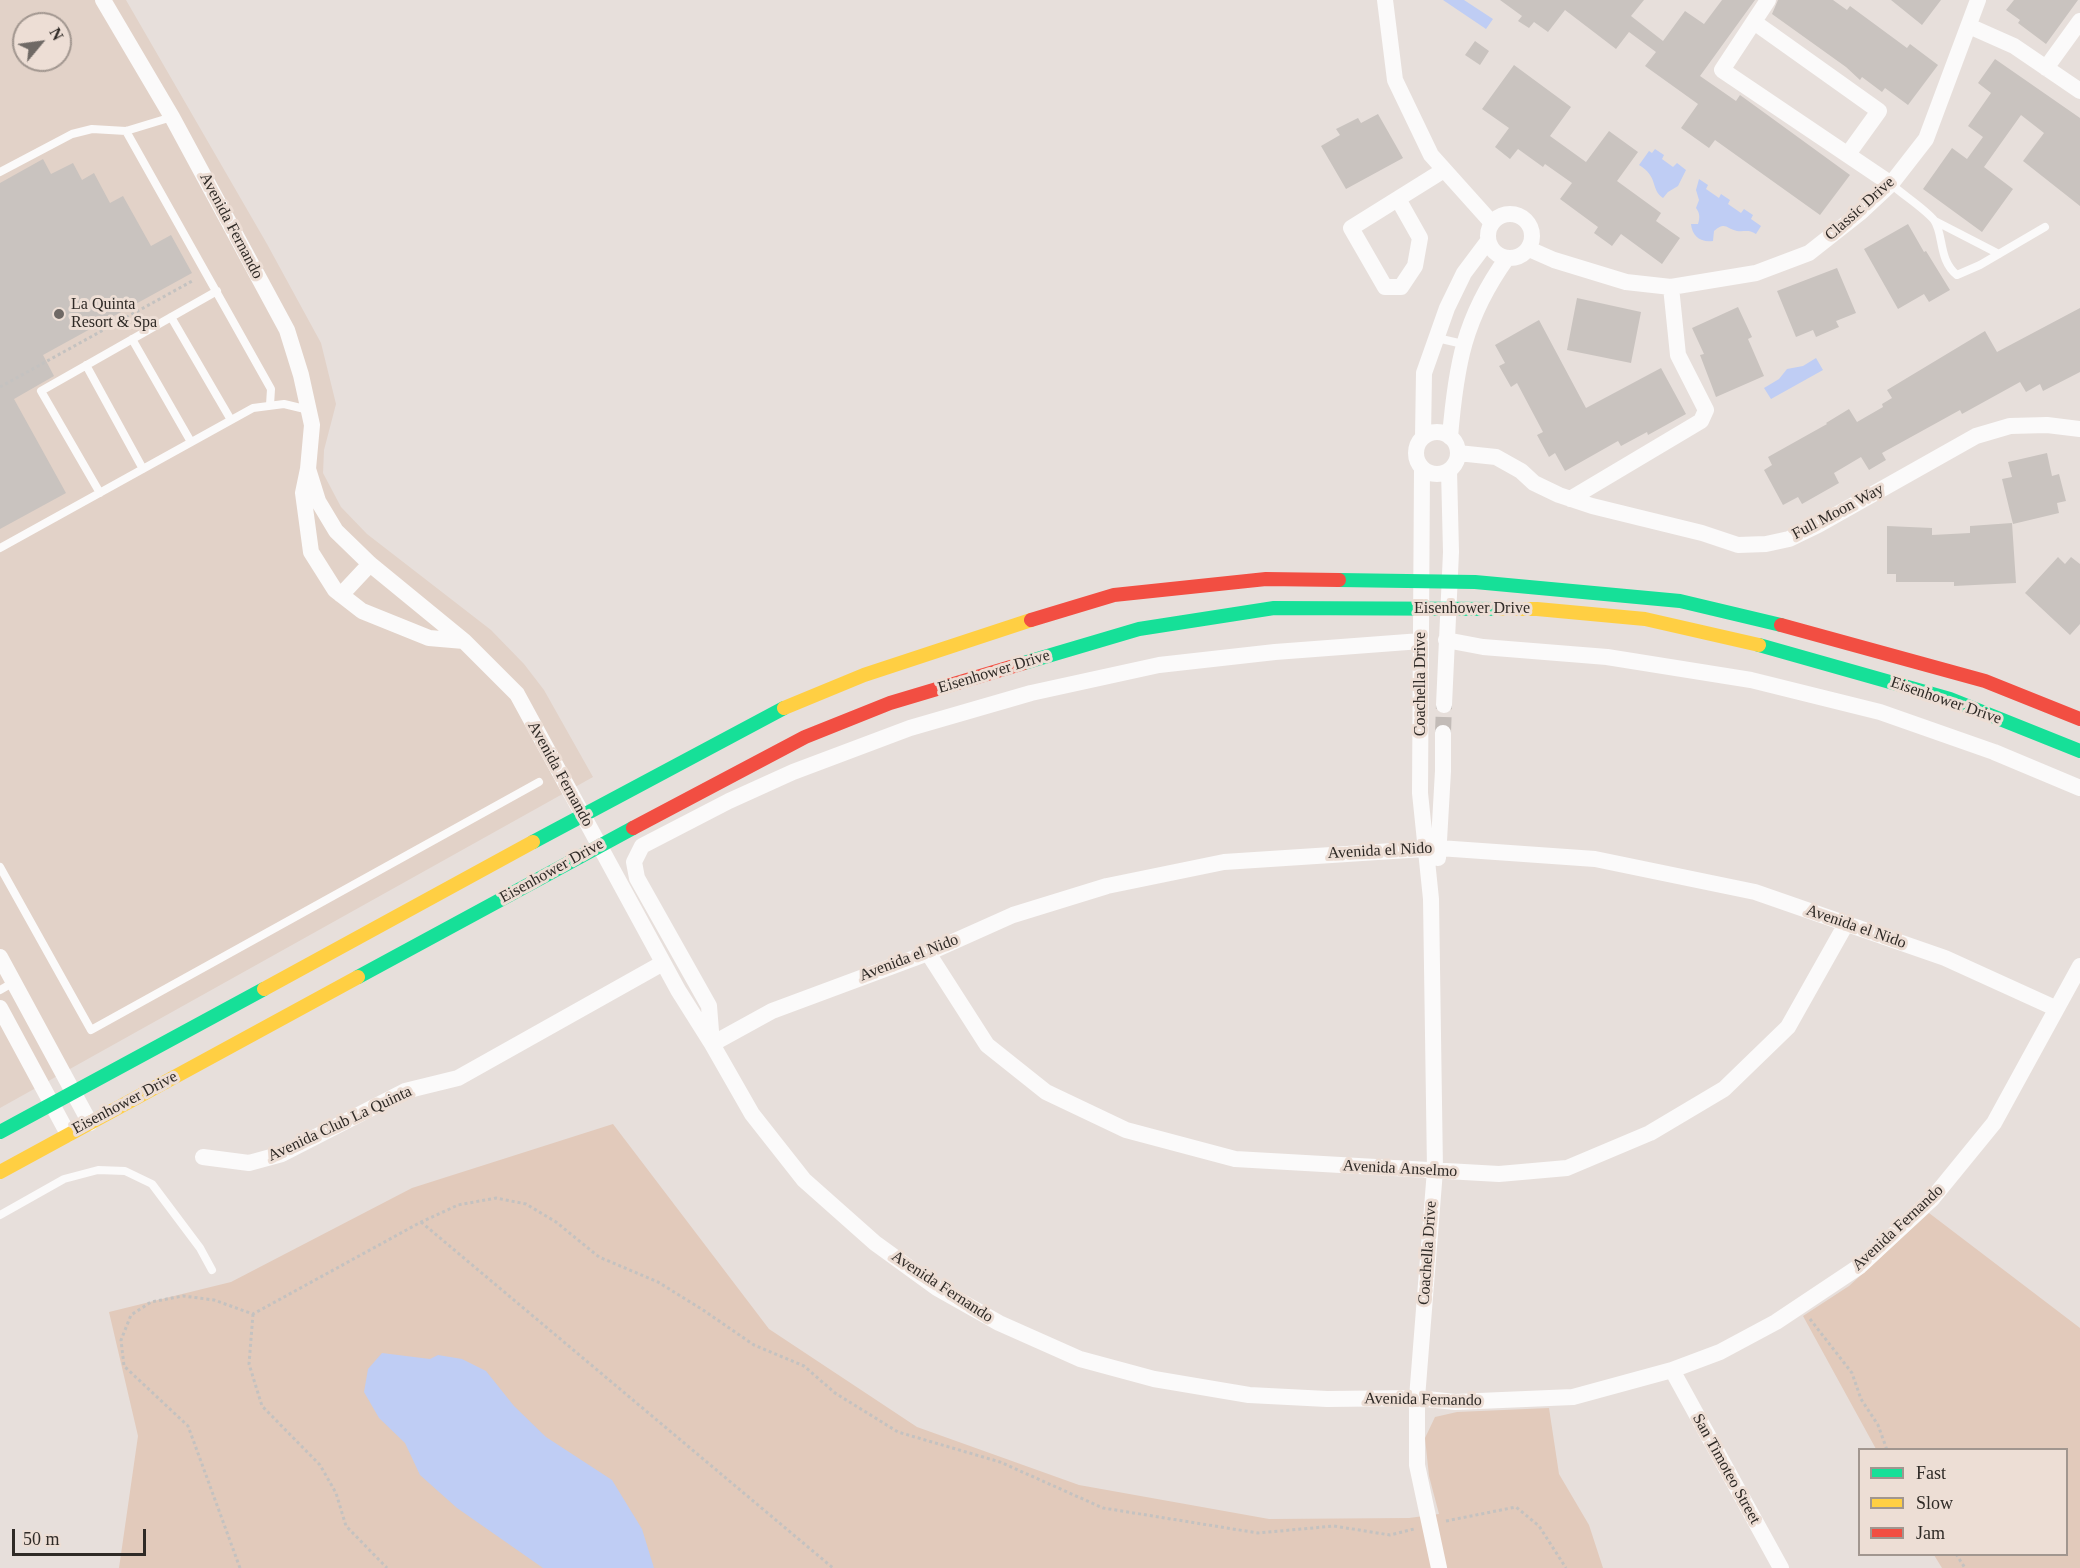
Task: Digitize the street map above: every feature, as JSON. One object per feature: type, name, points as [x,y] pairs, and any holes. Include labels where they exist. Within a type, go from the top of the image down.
[{"type":"main road","name":"Eisenhower Drive","points":[[0,1132],[777,711],[853,680],[989,632],[1114,595],[1266,579],[1421,580],[1680,602],[1813,632],[1985,681],[2080,719]]},
{"type":"main road","name":"Eisenhower Drive","points":[[0,1172],[600,845],[806,737],[890,703],[1138,629],[1274,608],[1538,609],[1645,619],[1777,650],[1950,699],[2080,751]]},
{"type":"street","name":"Avenida Fernando","points":[[103,0],[172,117],[287,330],[301,375],[312,425],[308,469],[303,493],[311,552],[335,590],[362,611],[429,638],[464,641]]},
{"type":"street","points":[[1385,0],[1395,80],[1431,155],[1492,223],[1504,215],[1520,216],[1526,220],[1533,234],[1529,249],[1519,257],[1507,258],[1495,253],[1488,241]]},
{"type":"street","points":[[1768,0],[1722,70],[1891,184]]},
{"type":"street","name":"Classic Drive","points":[[1529,249],[1554,260],[1626,282],[1671,287],[1756,273],[1809,253],[1861,212],[1891,184],[1926,139],[1978,0]]},
{"type":"street","points":[[2046,68],[2080,21]]},
{"type":"street","points":[[1754,22],[1879,111],[1848,154]]},
{"type":"street","points":[[1969,26],[2014,46],[2080,91]]},
{"type":"street","points":[[1398,199],[1420,238],[1415,266],[1401,287],[1385,287],[1351,228],[1444,170]]},
{"type":"street","name":"Coachella Drive","points":[[1433,848],[1420,793],[1422,468],[1416,458],[1416,452],[1419,441],[1423,437],[1424,373],[1447,309],[1464,273],[1488,241],[1492,223]]},
{"type":"street","points":[[1450,437],[1454,388],[1466,335],[1491,281],[1507,258]]},
{"type":"street","points":[[1570,499],[1701,421],[1706,410],[1678,354],[1671,287]]},
{"type":"street","name":"Full Moon Way","points":[[1458,453],[1496,457],[1521,471],[1534,483],[1592,506],[1702,532],[1738,545],[1766,544],[1789,538],[1818,525],[1977,436],[2010,426],[2047,425],[2080,429]]},
{"type":"street","points":[[1423,437],[1440,432],[1454,441],[1458,453]]},
{"type":"street","name":"Coachella Drive","points":[[1444,705],[1451,552],[1449,470],[1454,465],[1458,453]]},
{"type":"street","points":[[1422,468],[1438,474],[1449,470]]},
{"type":"street","name":"Avenida Fernando","points":[[308,469],[318,501],[336,531],[370,564],[464,641],[517,694],[678,990],[752,1114],[804,1180],[875,1243],[937,1287],[999,1323],[1080,1359],[1154,1379],[1249,1395],[1327,1399],[1417,1398],[1455,1402],[1573,1397],[1672,1370],[1720,1352],[1776,1322],[1860,1266],[1932,1199],[1994,1123],[2080,966]]},
{"type":"street","points":[[341,595],[370,564]]},
{"type":"street","name":"Eisenhower Drive","points":[[1446,640],[1483,647],[1607,657],[1751,680],[1880,712],[1994,752],[2080,788]]},
{"type":"street","name":"Eisenhower Drive","points":[[642,846],[729,801],[793,772],[910,728],[1031,693],[1159,665],[1275,652],[1421,641]]},
{"type":"street","name":"Coachella Drive","points":[[1439,1568],[1417,1465],[1417,1398],[1435,1170],[1431,899],[1433,848],[1443,760],[1443,733]]},
{"type":"street","name":"Avenida Fernando","points":[[642,846],[633,862],[637,878],[709,1006],[712,1044]]},
{"type":"street","name":"Avenida el Nido","points":[[712,1044],[772,1011],[928,953],[1013,915],[1107,886],[1224,862],[1433,848],[1595,859],[1755,892],[1945,958],[2055,1008]]},
{"type":"street","name":"Avenida Anselmo","points":[[928,953],[987,1046],[1046,1092],[1126,1130],[1235,1159],[1499,1174],[1567,1168],[1650,1133],[1724,1089],[1788,1027],[1846,924]]},
{"type":"street","points":[[0,957],[7,986],[90,1123]]},
{"type":"street","name":"Avenida Club La Quinta","points":[[203,1157],[249,1163],[282,1154],[405,1091],[458,1078],[663,963]]},
{"type":"street","points":[[0,1008],[68,1134]]},
{"type":"street","name":"San Timoteo Street","points":[[1672,1370],[1781,1568]]},
{"type":"lane","points":[[0,172],[72,134],[92,129],[126,130],[172,117]]},
{"type":"lane","points":[[126,130],[271,388],[270,405]]},
{"type":"lane","points":[[1891,184],[1935,222],[1999,254]]},
{"type":"lane","points":[[1935,222],[1943,255],[1952,271],[1957,275],[2045,227]]},
{"type":"lane","points":[[100,493],[41,390],[217,291]]},
{"type":"lane","points":[[171,317],[231,420]]},
{"type":"lane","points":[[1437,338],[1464,345]]},
{"type":"lane","points":[[132,339],[191,442]]},
{"type":"lane","points":[[86,365],[143,469]]},
{"type":"lane","points":[[0,548],[253,408],[284,404],[309,410]]},
{"type":"lane","points":[[1420,760],[1443,760]]},
{"type":"lane","points":[[0,867],[91,1030],[539,782]]},
{"type":"lane","points":[[0,1215],[64,1179],[98,1170],[125,1171],[152,1184],[200,1248],[212,1270]]},
{"type":"path","points":[[0,387],[206,273]]},
{"type":"path","points":[[240,1568],[188,1426],[124,1366],[121,1340],[131,1316],[151,1302],[183,1296],[214,1300],[253,1314],[421,1222],[458,1205],[495,1198],[526,1204],[556,1222],[600,1257],[658,1282],[753,1345],[804,1366],[835,1393],[898,1432],[1000,1462],[1103,1508],[1258,1533],[1334,1527],[1390,1535],[1516,1507],[1539,1526],[1566,1568]]},
{"type":"path","points":[[421,1222],[833,1568]]},
{"type":"path","points":[[253,1314],[249,1364],[262,1406],[320,1464],[336,1493],[346,1526],[387,1568]]},
{"type":"path","points":[[1807,1316],[1852,1373],[1861,1399],[1878,1425],[1887,1448]]},
{"type":"shaded area","name":"La Quinta Resort & Spa","points":[[0,0],[126,0],[267,244],[321,343],[336,404],[324,450],[323,473],[341,507],[367,534],[491,630],[524,664],[544,690],[593,777],[0,1108]]},
{"type":"shaded area","points":[[613,1124],[769,1329],[917,1427],[1079,1485],[1269,1519],[1409,1518],[1439,1514],[1429,1476],[1425,1438],[1435,1417],[1457,1412],[1549,1408],[1559,1474],[1589,1525],[1603,1568],[119,1568],[138,1436],[109,1312],[231,1282],[412,1188]]},
{"type":"shaded area","points":[[1929,1213],[2080,1328],[2080,1568],[1942,1568],[1935,1556],[2068,1556],[2068,1448],[1875,1448],[1803,1316],[1849,1286]]},
{"type":"water","points":[[1443,0],[1464,0],[1493,19],[1486,29]]},
{"type":"water","points":[[1655,149],[1664,155],[1662,159],[1673,167],[1677,163],[1686,170],[1678,186],[1663,198],[1657,191],[1652,178],[1639,165],[1649,151],[1652,153]]},
{"type":"water","points":[[1699,179],[1708,185],[1706,189],[1719,198],[1721,194],[1730,200],[1728,204],[1741,213],[1744,209],[1753,215],[1751,219],[1761,226],[1756,234],[1724,226],[1714,231],[1713,241],[1698,238],[1691,224],[1698,224],[1699,220],[1696,208],[1699,200],[1696,190]]},
{"type":"water","points":[[1816,358],[1823,370],[1771,399],[1764,388],[1779,379],[1787,369],[1803,366]]},
{"type":"water","points":[[382,1353],[430,1359],[438,1355],[462,1359],[486,1371],[514,1406],[546,1437],[612,1480],[642,1529],[654,1568],[543,1568],[457,1508],[420,1475],[405,1443],[379,1418],[364,1392],[368,1369]]},
{"type":"building","points":[[1500,0],[1644,0],[1631,16],[1663,41],[1685,11],[1704,24],[1722,0],[1755,0],[1700,76],[1736,101],[1740,95],[1850,175],[1820,215],[1715,140],[1709,148],[1681,128],[1698,104],[1645,66],[1656,52],[1629,32],[1616,49],[1565,10],[1548,32],[1534,22],[1529,28],[1518,21],[1522,16]]},
{"type":"building","points":[[1778,0],[1833,0],[1847,10],[1850,6],[1907,48],[1910,44],[1938,65],[1908,105],[1885,88],[1882,92],[1862,77],[1860,80],[1846,67],[1772,14]]},
{"type":"building","points":[[1891,0],[1941,0],[1922,25]]},
{"type":"building","points":[[2014,0],[2078,0],[2046,44],[2018,23],[2020,20],[2006,10]]},
{"type":"building","points":[[1475,41],[1489,51],[1480,65],[1465,55]]},
{"type":"building","points":[[1995,59],[2080,118],[2080,206],[2023,161],[2044,133],[2021,115],[1984,167],[2013,189],[1982,232],[1923,189],[1952,148],[1967,159],[1983,137],[1968,126],[1991,93],[1978,83]]},
{"type":"building","points":[[1514,65],[1571,107],[1550,136],[1586,162],[1609,131],[1638,152],[1617,181],[1661,213],[1656,221],[1680,238],[1662,264],[1621,234],[1612,246],[1594,233],[1598,227],[1560,199],[1572,183],[1545,164],[1543,167],[1518,149],[1510,159],[1495,147],[1509,128],[1482,109]]},
{"type":"building","points":[[1378,114],[1403,158],[1346,189],[1321,146],[1340,135],[1336,129],[1358,118],[1361,123]]},
{"type":"building","name":"La Quinta Resort & Spa","points":[[43,159],[51,174],[73,163],[82,180],[94,173],[110,203],[123,196],[151,246],[171,235],[192,273],[43,355],[54,376],[14,399],[66,493],[0,529],[0,183]]},
{"type":"building","points":[[1908,224],[1950,290],[1929,302],[1924,294],[1898,309],[1864,249]]},
{"type":"building","points":[[1837,268],[1856,313],[1836,321],[1839,327],[1816,337],[1813,330],[1796,337],[1777,291]]},
{"type":"building","points":[[1577,298],[1641,312],[1631,363],[1567,350]]},
{"type":"building","points":[[1738,307],[1752,337],[1748,339],[1764,376],[1716,397],[1700,355],[1704,354],[1692,328]]},
{"type":"building","points":[[2080,308],[2080,372],[2043,391],[2040,384],[2026,392],[2020,382],[1962,414],[1960,410],[1882,453],[1886,460],[1869,470],[1861,457],[1834,473],[1839,483],[1802,504],[1798,497],[1783,505],[1764,470],[1772,465],[1768,457],[1849,409],[1857,422],[1883,407],[1882,404],[1892,398],[1887,390],[1985,331],[1997,352]]},
{"type":"building","points":[[1539,320],[1586,408],[1661,368],[1686,414],[1648,435],[1647,432],[1621,446],[1618,441],[1565,471],[1555,453],[1549,457],[1537,435],[1543,432],[1517,383],[1511,387],[1499,366],[1505,363],[1495,345]]},
{"type":"building","points":[[2047,453],[2052,476],[2059,474],[2066,501],[2057,503],[2059,513],[2013,524],[2002,479],[2012,477],[2008,462]]},
{"type":"building","points":[[2012,523],[2016,583],[1954,586],[1954,582],[1896,582],[1896,574],[1887,574],[1887,526],[1932,528],[1932,535],[1970,533],[1970,526]]},
{"type":"building","points":[[2058,557],[2065,564],[2071,557],[2080,564],[2080,624],[2070,635],[2025,593]]},
{"type":"tunnel","points":[[1443,733],[1444,705]]},
{"type":"traffic: fast","points":[[1339,580],[1475,582],[1680,601],[1781,625]]},
{"type":"traffic: fast","points":[[1024,663],[1139,629],[1274,608],[1501,609]]},
{"type":"traffic: fast","points":[[1759,645],[1950,699],[2080,751]]},
{"type":"traffic: fast","points":[[533,842],[784,708]]},
{"type":"traffic: fast","points":[[358,977],[633,828]]},
{"type":"traffic: fast","points":[[0,1132],[264,989]]},
{"type":"traffic: slow","points":[[1501,609],[1537,609],[1645,619],[1759,645]]},
{"type":"traffic: slow","points":[[784,708],[864,675],[1031,620]]},
{"type":"traffic: slow","points":[[264,989],[533,842]]},
{"type":"traffic: slow","points":[[0,1172],[358,977]]},
{"type":"traffic: jam","points":[[1031,620],[1114,595],[1266,579],[1339,580]]},
{"type":"traffic: jam","points":[[1781,625],[1985,681],[2080,719]]},
{"type":"traffic: jam","points":[[633,828],[805,737],[890,703],[1024,663]]},
{"type":"place","name":"La Quinta Resort & Spa","points":[[59,314]]}]
